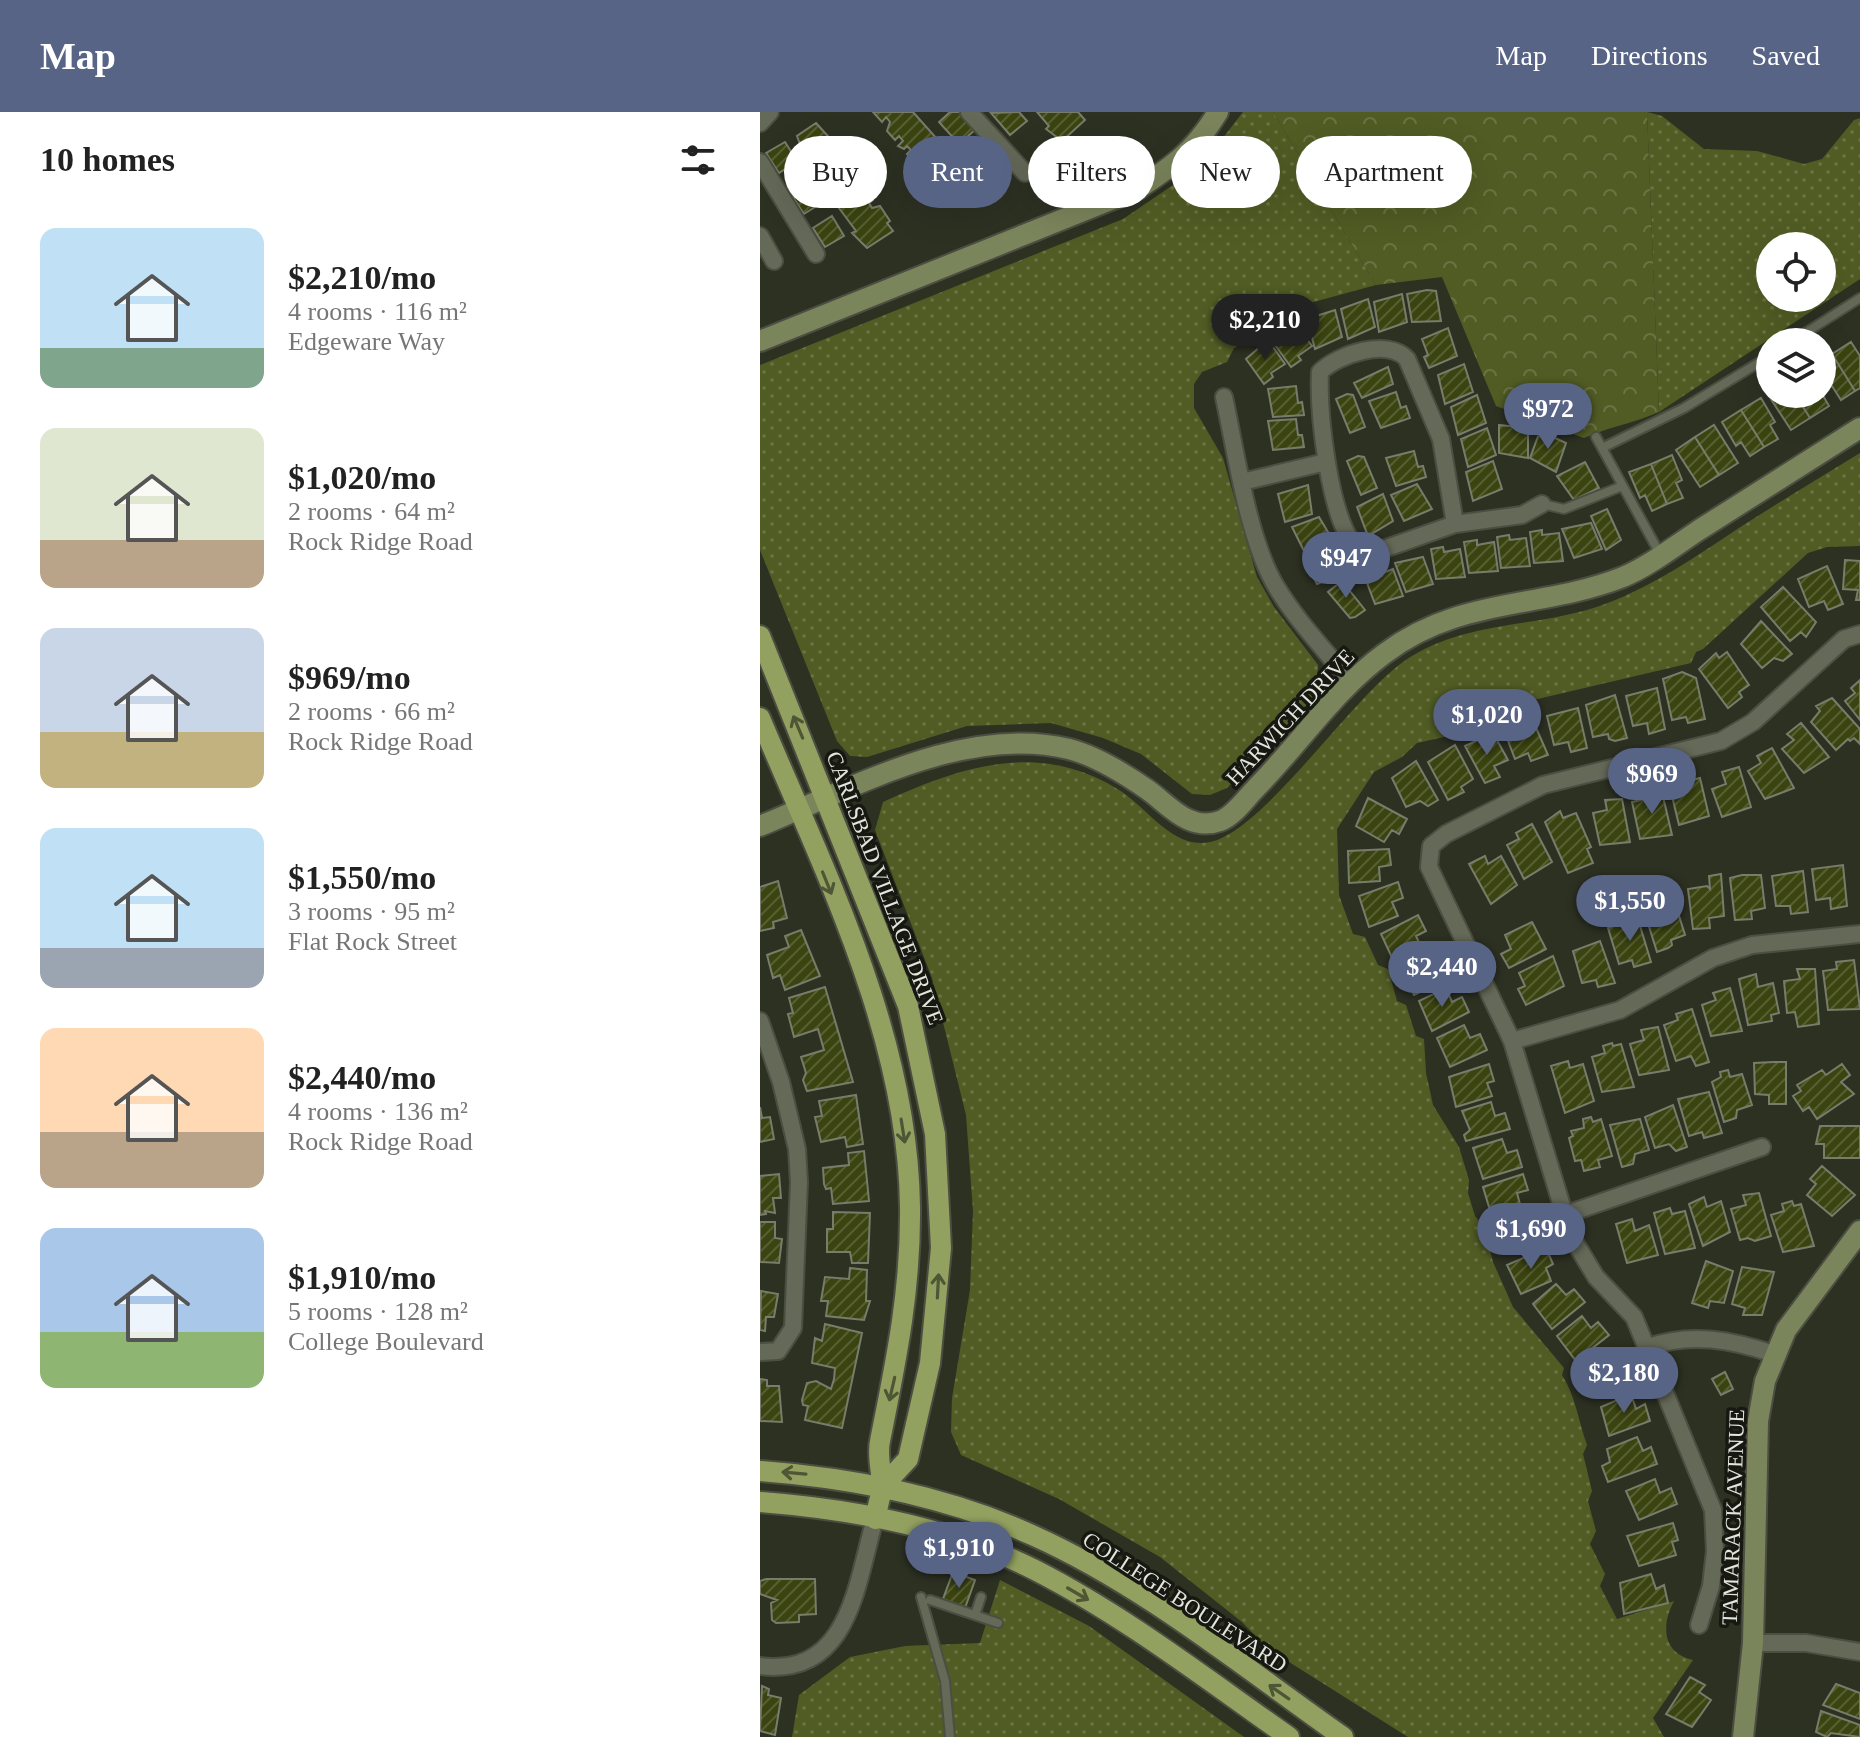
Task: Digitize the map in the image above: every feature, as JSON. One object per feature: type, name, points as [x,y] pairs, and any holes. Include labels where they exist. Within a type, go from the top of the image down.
[{"type":"main road","name":"CARLSBAD VILLAGE DRIVE","points":[[760,636],[828,799],[908,1006],[935,1134],[941,1202],[937,1310],[930,1363],[908,1459],[882,1487]]},
{"type":"main road","name":"CARLSBAD VILLAGE DRIVE","points":[[760,718],[877,1013],[904,1139],[910,1203],[906,1307],[899,1358],[879,1446],[882,1487],[875,1519]]},
{"type":"main road","name":"COLLEGE BOULEVARD","points":[[760,1471],[827,1476],[882,1487],[945,1502],[1008,1525],[1078,1557],[1145,1598],[1343,1737]]},
{"type":"main road","points":[[760,1502],[823,1507],[958,1539],[1033,1568],[1107,1610],[1289,1737]]},
{"type":"street","points":[[760,123],[770,112]]},
{"type":"street","points":[[969,112],[1025,173]]},
{"type":"street","points":[[760,341],[1138,189],[1181,161],[1201,141],[1218,112]]},
{"type":"street","points":[[763,173],[816,254]]},
{"type":"street","points":[[760,236],[774,261]]},
{"type":"street","points":[[1455,524],[1441,439],[1407,359],[1399,350],[1386,348],[1331,361],[1320,372],[1326,462],[1335,499],[1355,545],[1365,552],[1378,551],[1455,524],[1522,515],[1542,504]]},
{"type":"street","points":[[1224,397],[1242,482],[1261,551],[1276,588],[1350,681]]},
{"type":"street","name":"HARWICH DRIVE","points":[[828,799],[939,755],[1005,743],[1041,744],[1072,750],[1111,767],[1149,791],[1179,816],[1200,824],[1219,822],[1281,763],[1350,681],[1406,637],[1483,607],[1583,591],[1627,575],[1860,428]]},
{"type":"street","points":[[1242,482],[1326,462]]},
{"type":"street","points":[[1699,1625],[1711,1586],[1715,1551],[1713,1510],[1649,1347],[1634,1317],[1596,1277],[1571,1236],[1512,1041],[1429,867],[1431,846],[1446,834],[1543,785],[1721,741],[1753,722],[1844,639],[1860,634]]},
{"type":"street","points":[[760,826],[828,799]]},
{"type":"street","points":[[1512,1041],[1620,1010],[1713,958],[1752,945],[1860,934]]},
{"type":"street","points":[[760,1021],[781,1082],[797,1149],[799,1182],[793,1328],[778,1351],[760,1352]]},
{"type":"street","points":[[1564,1215],[1762,1147]]},
{"type":"street","name":"TAMARACK AVENUE","points":[[1743,1737],[1753,1643],[1758,1421],[1774,1354],[1786,1330],[1860,1231]]},
{"type":"street","points":[[1649,1347],[1667,1341],[1713,1338],[1774,1354]]},
{"type":"street","points":[[760,1666],[781,1669],[801,1665],[836,1638],[845,1621],[875,1519]]},
{"type":"street","points":[[1753,1643],[1806,1643],[1860,1652]]},
{"type":"lane","points":[[1813,328],[1860,298]]},
{"type":"lane","points":[[1602,448],[1684,408],[1756,364]]},
{"type":"lane","points":[[1596,437],[1620,487],[1661,554]]},
{"type":"lane","points":[[1542,504],[1564,509],[1620,487]]},
{"type":"lane","points":[[975,1615],[981,1597]]},
{"type":"lane","points":[[950,1737],[945,1681],[926,1598],[998,1623]]},
{"type":"green space","points":[[1243,112],[1273,112],[1296,151],[1296,208],[1330,208],[1376,285],[1306,304],[1283,315],[1234,348],[1227,362],[1202,372],[1194,384],[1194,408],[1223,458],[1257,577],[1274,607],[1318,665],[1316,695],[1227,788],[1210,795],[1192,794],[1141,754],[1103,738],[1051,723],[967,726],[867,757],[850,756],[837,741],[760,550],[760,365],[1123,219],[1139,208],[1155,208],[1155,197],[1171,186],[1171,208],[1280,208],[1280,136],[1224,136]]},
{"type":"green space","points":[[1273,112],[1647,112],[1659,412],[1584,438],[1496,406],[1442,277],[1376,285],[1330,208],[1472,208],[1472,136],[1296,136],[1296,151]]},
{"type":"green space","points":[[1647,112],[1662,116],[1704,149],[1757,151],[1804,164],[1822,159],[1854,120],[1860,118],[1860,279],[1836,295],[1836,232],[1756,232],[1756,312],[1810,312],[1786,328],[1756,328],[1756,348],[1659,412]]},
{"type":"green space","points":[[1860,453],[1860,546],[1827,547],[1808,553],[1696,652],[1691,663],[1529,701],[1453,735],[1417,743],[1402,757],[1374,772],[1337,829],[1339,895],[1353,934],[1365,937],[1378,965],[1388,969],[1397,1001],[1406,1005],[1416,1036],[1424,1039],[1426,1073],[1433,1105],[1459,1147],[1475,1216],[1484,1227],[1493,1262],[1513,1307],[1564,1368],[1562,1375],[1574,1400],[1587,1445],[1583,1454],[1592,1491],[1588,1501],[1596,1531],[1590,1544],[1605,1574],[1600,1586],[1617,1619],[1674,1601],[1667,1619],[1667,1637],[1675,1651],[1693,1660],[1653,1718],[1664,1737],[1408,1737],[1267,1648],[1242,1622],[1160,1557],[1059,1499],[961,1455],[951,1432],[952,1398],[970,1290],[973,1211],[966,1115],[932,978],[875,830],[883,802],[971,769],[1030,762],[1060,766],[1089,775],[1119,790],[1173,834],[1197,843],[1210,842],[1231,833],[1255,815],[1382,680],[1426,648],[1476,631],[1580,612],[1623,597],[1675,569]]},
{"type":"green space","points":[[1000,1580],[1089,1626],[1244,1737],[792,1737],[799,1695],[850,1657],[905,1646],[980,1643]]},
{"type":"building","points":[[873,112],[913,112],[934,136],[903,136],[903,141],[899,136],[895,140],[887,131],[890,122],[886,117],[882,122]]},
{"type":"building","points":[[950,112],[960,112],[976,129],[968,136],[952,136],[939,122]]},
{"type":"building","points":[[1019,112],[1027,121],[1010,135],[991,113]]},
{"type":"building","points":[[1037,112],[1078,112],[1085,120],[1067,136],[1055,136],[1046,129],[1049,126]]},
{"type":"building","points":[[816,123],[828,136],[797,136]]},
{"type":"building","points":[[784,143],[784,170],[779,173],[766,153]]},
{"type":"building","points":[[800,208],[814,208],[804,214]]},
{"type":"building","points":[[839,208],[881,208],[893,231],[867,248],[852,233],[856,231]]},
{"type":"building","points":[[832,216],[844,236],[825,247],[813,228]]},
{"type":"building","points":[[1436,291],[1441,321],[1412,322],[1407,294]]},
{"type":"building","points":[[1402,294],[1407,322],[1379,332],[1374,302]]},
{"type":"building","points":[[1368,299],[1375,327],[1348,339],[1341,309]]},
{"type":"building","points":[[1335,310],[1342,337],[1315,349],[1307,319]]},
{"type":"building","points":[[1295,323],[1312,346],[1298,356],[1301,360],[1291,367],[1273,342]]},
{"type":"building","points":[[1448,328],[1457,356],[1429,368],[1422,339]]},
{"type":"building","points":[[1268,340],[1285,364],[1271,373],[1273,377],[1264,384],[1246,359]]},
{"type":"building","points":[[1851,342],[1860,356],[1860,388],[1855,391],[1836,360],[1836,351]]},
{"type":"building","points":[[1836,360],[1855,391],[1841,400],[1836,392]]},
{"type":"building","points":[[1464,364],[1473,392],[1445,404],[1438,375]]},
{"type":"building","points":[[1388,367],[1393,384],[1362,398],[1354,383]]},
{"type":"building","points":[[1296,386],[1298,403],[1302,402],[1304,415],[1273,417],[1268,389]]},
{"type":"building","points":[[1396,392],[1401,408],[1406,406],[1410,418],[1381,428],[1369,401]]},
{"type":"building","points":[[1353,395],[1365,427],[1350,433],[1336,399]]},
{"type":"building","points":[[1477,395],[1486,423],[1458,435],[1451,407]]},
{"type":"building","points":[[1756,401],[1756,408],[1767,408],[1775,422],[1770,425],[1778,439],[1764,447],[1741,410]]},
{"type":"building","points":[[1777,408],[1804,408],[1810,418],[1791,430]]},
{"type":"building","points":[[1804,408],[1826,408],[1810,418]]},
{"type":"building","points":[[1741,410],[1764,447],[1750,456],[1741,442],[1736,446],[1722,422]]},
{"type":"building","points":[[1296,419],[1298,435],[1302,435],[1304,447],[1273,450],[1268,421]]},
{"type":"building","points":[[1499,425],[1528,428],[1528,458],[1499,453]]},
{"type":"building","points":[[1714,425],[1738,463],[1719,475],[1695,437]]},
{"type":"building","points":[[1487,428],[1496,455],[1468,467],[1461,439]]},
{"type":"building","points":[[1540,431],[1566,443],[1556,472],[1530,458]]},
{"type":"building","points":[[1695,437],[1719,475],[1700,487],[1676,450]]},
{"type":"building","points":[[1414,451],[1418,467],[1423,466],[1426,477],[1396,486],[1386,458]]},
{"type":"building","points":[[1672,455],[1682,480],[1676,483],[1683,498],[1667,504],[1651,464]]},
{"type":"building","points":[[1364,457],[1377,488],[1361,495],[1347,461]]},
{"type":"building","points":[[1493,461],[1502,489],[1473,501],[1466,472]]},
{"type":"building","points":[[1585,462],[1599,488],[1574,500],[1557,476]]},
{"type":"building","points":[[1651,464],[1667,504],[1652,511],[1645,495],[1640,498],[1629,472]]},
{"type":"building","points":[[1417,484],[1432,509],[1404,521],[1391,495]]},
{"type":"building","points":[[1308,485],[1312,514],[1285,522],[1278,494]]},
{"type":"building","points":[[1383,494],[1393,521],[1368,536],[1357,507]]},
{"type":"building","points":[[1607,509],[1621,540],[1606,550],[1591,516]]},
{"type":"building","points":[[1319,517],[1334,542],[1305,553],[1292,527]]},
{"type":"building","points":[[1591,523],[1602,549],[1574,558],[1562,529]]},
{"type":"building","points":[[1542,530],[1542,535],[1559,533],[1563,561],[1534,563],[1530,532]]},
{"type":"building","points":[[1509,535],[1510,540],[1526,538],[1530,566],[1501,568],[1497,537]]},
{"type":"building","points":[[1477,540],[1477,545],[1494,542],[1498,571],[1469,573],[1464,542]]},
{"type":"building","points":[[1443,547],[1444,552],[1460,549],[1465,577],[1436,579],[1431,549]]},
{"type":"building","points":[[1331,548],[1346,573],[1317,584],[1304,558]]},
{"type":"building","points":[[1423,557],[1433,584],[1406,592],[1395,563]]},
{"type":"building","points":[[1845,560],[1860,561],[1860,600],[1856,600],[1858,590],[1843,589]]},
{"type":"building","points":[[1827,566],[1843,604],[1828,610],[1824,601],[1809,607],[1798,579]]},
{"type":"building","points":[[1393,569],[1403,596],[1375,604],[1364,575],[1376,570],[1377,575]]},
{"type":"building","points":[[1342,581],[1365,610],[1355,617],[1350,618],[1328,592]]},
{"type":"building","points":[[1783,587],[1816,622],[1806,637],[1801,632],[1790,641],[1761,607]]},
{"type":"building","points":[[1761,621],[1792,654],[1783,661],[1774,658],[1762,668],[1741,644]]},
{"type":"building","points":[[1727,652],[1749,685],[1739,692],[1742,697],[1728,708],[1699,669],[1716,653],[1719,658]]},
{"type":"building","points":[[1682,672],[1696,678],[1705,719],[1688,723],[1686,717],[1672,720],[1663,679]]},
{"type":"building","points":[[1860,680],[1860,720],[1845,701],[1855,693],[1851,688]]},
{"type":"building","points":[[1657,688],[1665,729],[1649,734],[1647,723],[1633,726],[1626,696]]},
{"type":"building","points":[[1615,695],[1627,738],[1615,741],[1609,739],[1608,734],[1593,737],[1586,705]]},
{"type":"building","points":[[1832,698],[1860,729],[1860,744],[1854,738],[1848,739],[1836,750],[1811,722],[1820,711],[1816,706]]},
{"type":"building","points":[[1578,708],[1587,748],[1571,752],[1568,742],[1554,745],[1547,716]]},
{"type":"building","points":[[1530,714],[1548,755],[1531,761],[1528,753],[1515,759],[1503,728]]},
{"type":"building","points":[[1801,723],[1829,757],[1804,773],[1782,749],[1794,740],[1787,734]]},
{"type":"building","points":[[1493,733],[1508,760],[1494,766],[1500,777],[1485,783],[1465,746]]},
{"type":"building","points":[[1455,745],[1473,779],[1461,787],[1464,792],[1448,800],[1428,762]]},
{"type":"building","points":[[1772,748],[1794,788],[1765,799],[1748,771],[1761,763],[1757,756]]},
{"type":"building","points":[[1416,761],[1438,800],[1428,806],[1420,801],[1406,807],[1392,778]]},
{"type":"building","points":[[1739,767],[1751,807],[1722,817],[1712,789],[1726,784],[1722,772]]},
{"type":"building","points":[[1700,778],[1709,816],[1679,825],[1672,796],[1687,792],[1684,782]]},
{"type":"building","points":[[1661,788],[1672,835],[1640,839],[1632,802],[1645,799],[1644,792]]},
{"type":"building","points":[[1368,798],[1407,819],[1399,834],[1392,830],[1384,842],[1356,826]]},
{"type":"building","points":[[1622,799],[1630,842],[1600,845],[1593,813],[1607,810],[1605,800]]},
{"type":"building","points":[[1560,811],[1563,818],[1576,813],[1591,847],[1587,849],[1593,863],[1568,873],[1545,822]]},
{"type":"building","points":[[1532,824],[1552,862],[1524,879],[1507,845],[1519,839],[1516,833]]},
{"type":"building","points":[[1389,849],[1391,865],[1379,867],[1380,881],[1349,883],[1348,851]]},
{"type":"building","points":[[1485,856],[1488,864],[1501,856],[1517,885],[1491,904],[1469,864]]},
{"type":"building","points":[[1843,865],[1847,906],[1831,909],[1830,898],[1816,900],[1812,869]]},
{"type":"building","points":[[1803,871],[1808,912],[1791,914],[1790,906],[1776,906],[1772,876]]},
{"type":"building","points":[[1721,874],[1724,916],[1709,918],[1710,928],[1693,929],[1688,889],[1707,886],[1710,889],[1709,876]]},
{"type":"building","points":[[1761,875],[1765,908],[1751,911],[1752,919],[1735,920],[1730,878]]},
{"type":"building","points":[[778,881],[787,918],[773,922],[774,928],[760,931],[760,887]]},
{"type":"building","points":[[1398,882],[1403,898],[1392,902],[1398,916],[1369,927],[1359,896]]},
{"type":"building","points":[[1651,898],[1656,909],[1675,903],[1685,935],[1671,940],[1672,945],[1657,952],[1641,901]]},
{"type":"building","points":[[1418,915],[1426,931],[1416,936],[1422,949],[1394,962],[1381,934]]},
{"type":"building","points":[[1637,916],[1651,962],[1634,967],[1632,960],[1619,964],[1608,928]]},
{"type":"building","points":[[1532,922],[1546,949],[1509,968],[1501,954],[1511,949],[1505,935]]},
{"type":"building","points":[[801,930],[820,976],[785,990],[780,975],[773,978],[767,955],[789,947],[785,936]]},
{"type":"building","points":[[1600,941],[1615,983],[1598,987],[1596,980],[1582,983],[1573,951]]},
{"type":"building","points":[[1428,953],[1434,966],[1444,962],[1451,978],[1414,995],[1400,966]]},
{"type":"building","points":[[1553,956],[1564,986],[1526,1005],[1518,989],[1525,986],[1519,973]]},
{"type":"building","points":[[1854,960],[1860,1009],[1828,1010],[1823,971],[1837,969],[1836,962]]},
{"type":"building","points":[[1797,969],[1815,969],[1819,1024],[1798,1027],[1795,1012],[1787,1013],[1784,981],[1800,979]]},
{"type":"building","points":[[1756,974],[1758,987],[1773,983],[1779,1013],[1771,1015],[1772,1021],[1748,1025],[1739,979]]},
{"type":"building","points":[[825,987],[853,1082],[807,1091],[801,1057],[824,1050],[818,1029],[794,1037],[788,1014],[793,1013],[789,998]]},
{"type":"building","points":[[1446,988],[1452,1002],[1462,997],[1469,1012],[1432,1031],[1419,1001]]},
{"type":"building","points":[[1730,988],[1742,1031],[1711,1036],[1702,1005],[1716,1000],[1713,993]]},
{"type":"building","points":[[1692,1009],[1709,1062],[1696,1066],[1691,1056],[1676,1061],[1664,1025],[1678,1020],[1676,1014]]},
{"type":"building","points":[[1464,1025],[1470,1038],[1480,1034],[1487,1050],[1450,1067],[1437,1038]]},
{"type":"building","points":[[1658,1027],[1669,1070],[1639,1075],[1630,1044],[1644,1040],[1641,1030]]},
{"type":"building","points":[[1612,1043],[1613,1046],[1621,1044],[1634,1087],[1602,1092],[1592,1057],[1605,1053],[1603,1046]]},
{"type":"building","points":[[1568,1061],[1570,1068],[1583,1064],[1594,1101],[1565,1113],[1551,1066]]},
{"type":"building","points":[[1786,1062],[1786,1104],[1769,1104],[1769,1095],[1755,1094],[1754,1063]]},
{"type":"building","points":[[1489,1064],[1494,1081],[1487,1083],[1492,1096],[1456,1107],[1449,1077]]},
{"type":"building","points":[[1842,1064],[1850,1075],[1841,1082],[1854,1094],[1817,1119],[1809,1107],[1803,1111],[1793,1096],[1801,1091],[1797,1085],[1822,1070],[1826,1075]]},
{"type":"building","points":[[1728,1070],[1730,1077],[1742,1074],[1752,1105],[1737,1110],[1736,1118],[1724,1122],[1712,1082],[1721,1077],[1720,1072]]},
{"type":"building","points":[[1709,1092],[1722,1133],[1704,1138],[1702,1132],[1689,1136],[1678,1099]]},
{"type":"building","points":[[856,1095],[863,1144],[847,1147],[845,1137],[821,1142],[815,1117],[822,1116],[819,1101]]},
{"type":"building","points":[[1491,1102],[1495,1116],[1505,1113],[1510,1129],[1466,1141],[1464,1135],[1470,1130],[1462,1111]]},
{"type":"building","points":[[1673,1105],[1687,1147],[1676,1151],[1669,1144],[1655,1148],[1645,1117]]},
{"type":"building","points":[[760,1107],[762,1118],[770,1117],[774,1139],[760,1142]]},
{"type":"building","points":[[1591,1117],[1593,1122],[1601,1119],[1612,1156],[1598,1160],[1600,1167],[1584,1171],[1581,1160],[1575,1161],[1569,1138],[1573,1136],[1571,1131],[1584,1128],[1583,1119]]},
{"type":"building","points":[[1640,1119],[1649,1150],[1635,1154],[1633,1164],[1622,1167],[1610,1125]]},
{"type":"building","points":[[1820,1126],[1860,1126],[1860,1158],[1824,1158],[1824,1144],[1816,1144]]},
{"type":"building","points":[[1502,1139],[1507,1153],[1517,1150],[1522,1167],[1483,1179],[1473,1148]]},
{"type":"building","points":[[864,1151],[869,1201],[833,1204],[831,1188],[826,1189],[824,1184],[823,1168],[849,1165],[848,1153]]},
{"type":"building","points":[[1822,1166],[1855,1195],[1832,1216],[1807,1195],[1816,1184],[1810,1179]]},
{"type":"building","points":[[779,1174],[781,1198],[773,1198],[775,1213],[765,1211],[766,1214],[760,1215],[760,1176]]},
{"type":"building","points":[[1523,1174],[1528,1190],[1517,1193],[1521,1208],[1492,1217],[1483,1187]]},
{"type":"building","points":[[1759,1193],[1771,1236],[1755,1241],[1748,1238],[1740,1240],[1731,1209],[1746,1205],[1743,1195]]},
{"type":"building","points":[[1704,1197],[1707,1207],[1721,1201],[1730,1232],[1703,1246],[1689,1204]]},
{"type":"building","points":[[1792,1201],[1794,1206],[1801,1204],[1814,1246],[1783,1252],[1771,1215],[1784,1211],[1782,1204]]},
{"type":"building","points":[[1670,1208],[1672,1214],[1685,1211],[1695,1248],[1665,1254],[1654,1213]]},
{"type":"building","points":[[833,1212],[870,1213],[868,1263],[852,1263],[850,1252],[827,1252],[827,1229],[833,1229]]},
{"type":"building","points":[[1525,1214],[1529,1229],[1539,1226],[1544,1242],[1505,1254],[1496,1223]]},
{"type":"building","points":[[1632,1219],[1635,1231],[1649,1225],[1658,1255],[1627,1263],[1616,1224]]},
{"type":"building","points":[[760,1222],[775,1222],[775,1238],[782,1239],[779,1263],[760,1262]]},
{"type":"building","points":[[1546,1248],[1553,1264],[1546,1268],[1551,1281],[1521,1294],[1507,1265]]},
{"type":"building","points":[[1706,1261],[1733,1271],[1724,1303],[1710,1301],[1708,1308],[1692,1303]]},
{"type":"building","points":[[1742,1267],[1774,1272],[1762,1315],[1743,1315],[1745,1308],[1732,1304]]},
{"type":"building","points":[[850,1268],[867,1270],[866,1301],[870,1301],[864,1320],[826,1316],[828,1301],[821,1301],[825,1277],[849,1279]]},
{"type":"building","points":[[1556,1284],[1566,1295],[1574,1289],[1585,1302],[1552,1329],[1533,1304]]},
{"type":"building","points":[[761,1291],[778,1294],[774,1317],[766,1317],[765,1331],[760,1330]]},
{"type":"building","points":[[1582,1316],[1591,1328],[1598,1322],[1609,1335],[1576,1361],[1557,1336]]},
{"type":"building","points":[[825,1324],[862,1333],[842,1428],[805,1420],[808,1406],[803,1405],[802,1400],[807,1383],[816,1381],[831,1389],[834,1379],[835,1368],[812,1363],[815,1338],[822,1341]]},
{"type":"building","points":[[1611,1351],[1618,1364],[1624,1361],[1632,1376],[1595,1397],[1578,1369]]},
{"type":"building","points":[[1725,1372],[1733,1389],[1721,1395],[1712,1379]]},
{"type":"building","points":[[760,1379],[767,1380],[767,1386],[779,1386],[782,1422],[760,1421]]},
{"type":"building","points":[[1631,1394],[1636,1409],[1645,1404],[1650,1421],[1609,1436],[1601,1407]]},
{"type":"building","points":[[1637,1437],[1643,1451],[1651,1447],[1657,1464],[1608,1482],[1602,1466],[1610,1462],[1607,1449]]},
{"type":"building","points":[[1655,1479],[1660,1493],[1671,1488],[1677,1504],[1639,1520],[1626,1491]]},
{"type":"building","points":[[1673,1523],[1678,1540],[1672,1542],[1676,1555],[1639,1566],[1627,1536]]},
{"type":"building","points":[[953,1572],[975,1580],[965,1608],[943,1599]]},
{"type":"building","points":[[1651,1574],[1656,1589],[1664,1585],[1668,1603],[1624,1614],[1620,1583]]},
{"type":"building","points":[[815,1579],[816,1614],[799,1615],[799,1622],[776,1623],[772,1620],[771,1603],[777,1600],[760,1594],[760,1581]]},
{"type":"building","points":[[1690,1677],[1705,1685],[1699,1692],[1711,1700],[1692,1727],[1666,1714]]},
{"type":"building","points":[[1836,1684],[1860,1693],[1860,1719],[1823,1705]]},
{"type":"building","points":[[762,1686],[769,1689],[768,1695],[781,1698],[775,1735],[760,1731]]},
{"type":"building","points":[[1821,1711],[1860,1725],[1860,1737],[1831,1733],[1827,1737],[1816,1732]]}]
